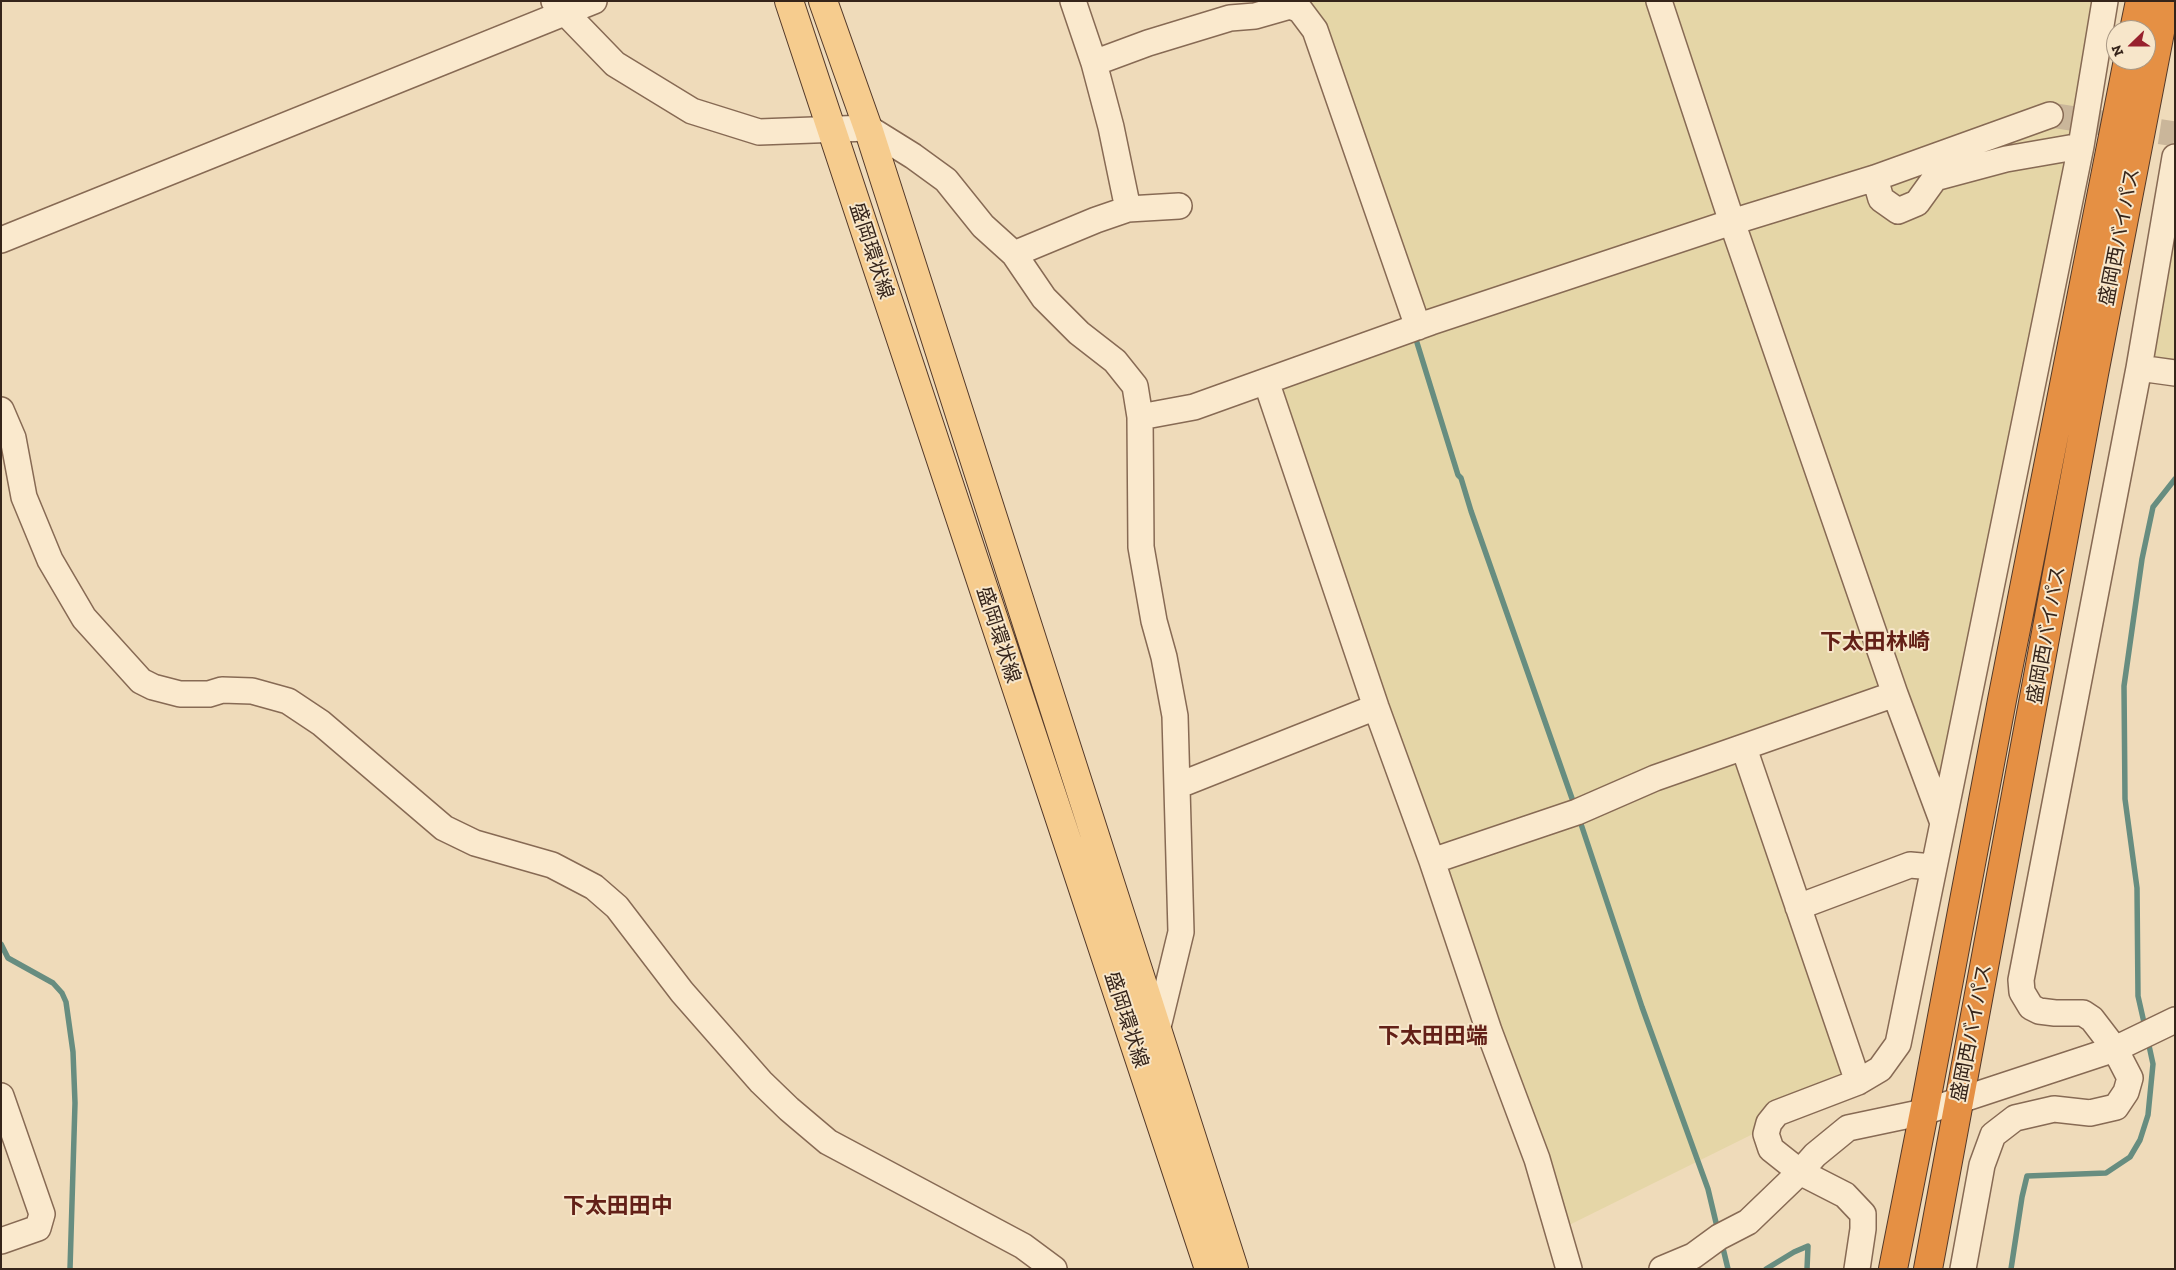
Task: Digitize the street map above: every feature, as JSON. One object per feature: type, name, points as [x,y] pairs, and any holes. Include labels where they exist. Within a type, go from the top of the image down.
[{"type":"highway","points":[[2136,20],[2140,1]]},
{"type":"highway","name":"盛岡西バイパス","points":[[1928,1269],[2094,374],[2166,1]]},
{"type":"highway","name":"盛岡西バイパス","points":[[1893,1269],[2126,70]]},
{"type":"main road","name":"盛岡環状線","points":[[789,1],[830,130],[1209,1269]]},
{"type":"main road","name":"盛岡環状線","points":[[822,1],[868,128],[1234,1269]]},
{"type":"street","points":[[1,240],[560,7],[594,1]]},
{"type":"street","points":[[1073,1],[1094,63],[1111,127],[1128,209]]},
{"type":"street","points":[[1659,1],[1732,222],[1895,694],[1942,822]]},
{"type":"street","points":[[1856,1269],[1864,1214],[1845,1194],[1800,1172],[1771,1149],[1766,1134],[1769,1123],[1777,1113],[1858,1082],[1880,1069],[1898,1044],[2081,146],[2105,1]]},
{"type":"street","points":[[1094,63],[1148,43],[1230,18],[1255,16],[1290,6],[1300,10],[1315,30],[1418,327]]},
{"type":"street","points":[[560,7],[615,64],[692,111],[759,132],[868,128],[914,156],[946,180],[983,226],[1014,254],[1044,298],[1078,333],[1115,361],[1135,386],[1140,417],[1141,547],[1154,621],[1164,657],[1175,716],[1181,932],[1157,1030]]},
{"type":"street","points":[[1140,417],[1194,407],[1418,327],[1732,222],[1875,178],[2050,115]]},
{"type":"street","points":[[1875,178],[1881,199],[1898,211],[1917,203],[1935,178],[2006,159],[2081,146]]},
{"type":"street","points":[[1963,1269],[1982,1165],[1993,1135],[2015,1118],[2054,1109],[2090,1113],[2116,1107],[2126,1092],[2130,1078],[2115,1049],[2092,1019],[2083,1013],[2047,1012],[2031,1007],[2022,992],[2021,980],[2139,368],[2175,157]]},
{"type":"street","points":[[1014,254],[1096,220],[1128,209],[1179,206]]},
{"type":"street","points":[[2139,368],[2175,373]]},
{"type":"street","points":[[1266,381],[1376,707],[1432,861],[1490,1031],[1537,1158],[1569,1269]]},
{"type":"street","points":[[1,410],[14,438],[24,497],[50,560],[84,618],[141,681],[152,687],[180,694],[209,694],[222,690],[252,691],[288,701],[320,723],[444,828],[474,843],[552,865],[594,887],[617,908],[682,992],[761,1082],[828,1142],[1023,1246],[1054,1269]]},
{"type":"street","points":[[1432,861],[1577,812],[1655,778],[1895,694]]},
{"type":"street","points":[[1177,786],[1376,707]]},
{"type":"street","points":[[1744,748],[1858,1082]]},
{"type":"street","points":[[1798,907],[1910,866],[1933,867]]},
{"type":"street","points":[[1662,1269],[1693,1256],[1720,1237],[1748,1222],[1815,1155],[1848,1128],[1924,1112],[2115,1049],[2175,1020]]},
{"type":"street","points":[[1,1096],[42,1214],[38,1228],[1,1241]]},
{"type":"shaded area","points":[[1309,1],[2105,1],[1943,823],[1895,694],[1744,748],[1858,1082],[1557,1231],[1266,381],[1431,322]]},
{"type":"shaded area","points":[[2175,157],[2175,373],[2139,368]]},
{"type":"waterway","points":[[1414,333],[1458,475],[1461,478],[1575,807]]},
{"type":"waterway","points":[[2145,1027],[2138,996],[2137,888],[2125,799],[2124,686],[2142,559],[2153,507],[2175,479]]},
{"type":"waterway","points":[[1579,818],[1642,1007],[1708,1189],[1718,1231]]},
{"type":"waterway","points":[[1,944],[8,958],[53,983],[62,993],[66,1002],[73,1052],[75,1103],[70,1269]]},
{"type":"waterway","points":[[2011,1269],[2027,1176],[2106,1173],[2130,1157],[2140,1140],[2148,1115],[2153,1064],[2148,1041]]},
{"type":"waterway","points":[[1722,1244],[1728,1269]]},
{"type":"waterway","points":[[1766,1269],[1808,1246],[1807,1269]]},
{"type":"tunnel","points":[[2050,115],[2175,134]]},
{"type":"district","name":"下太田林崎","points":[[1875,643]]},
{"type":"district","name":"下太田田端","points":[[1433,1037]]},
{"type":"district","name":"下太田田中","points":[[618,1207]]}]
